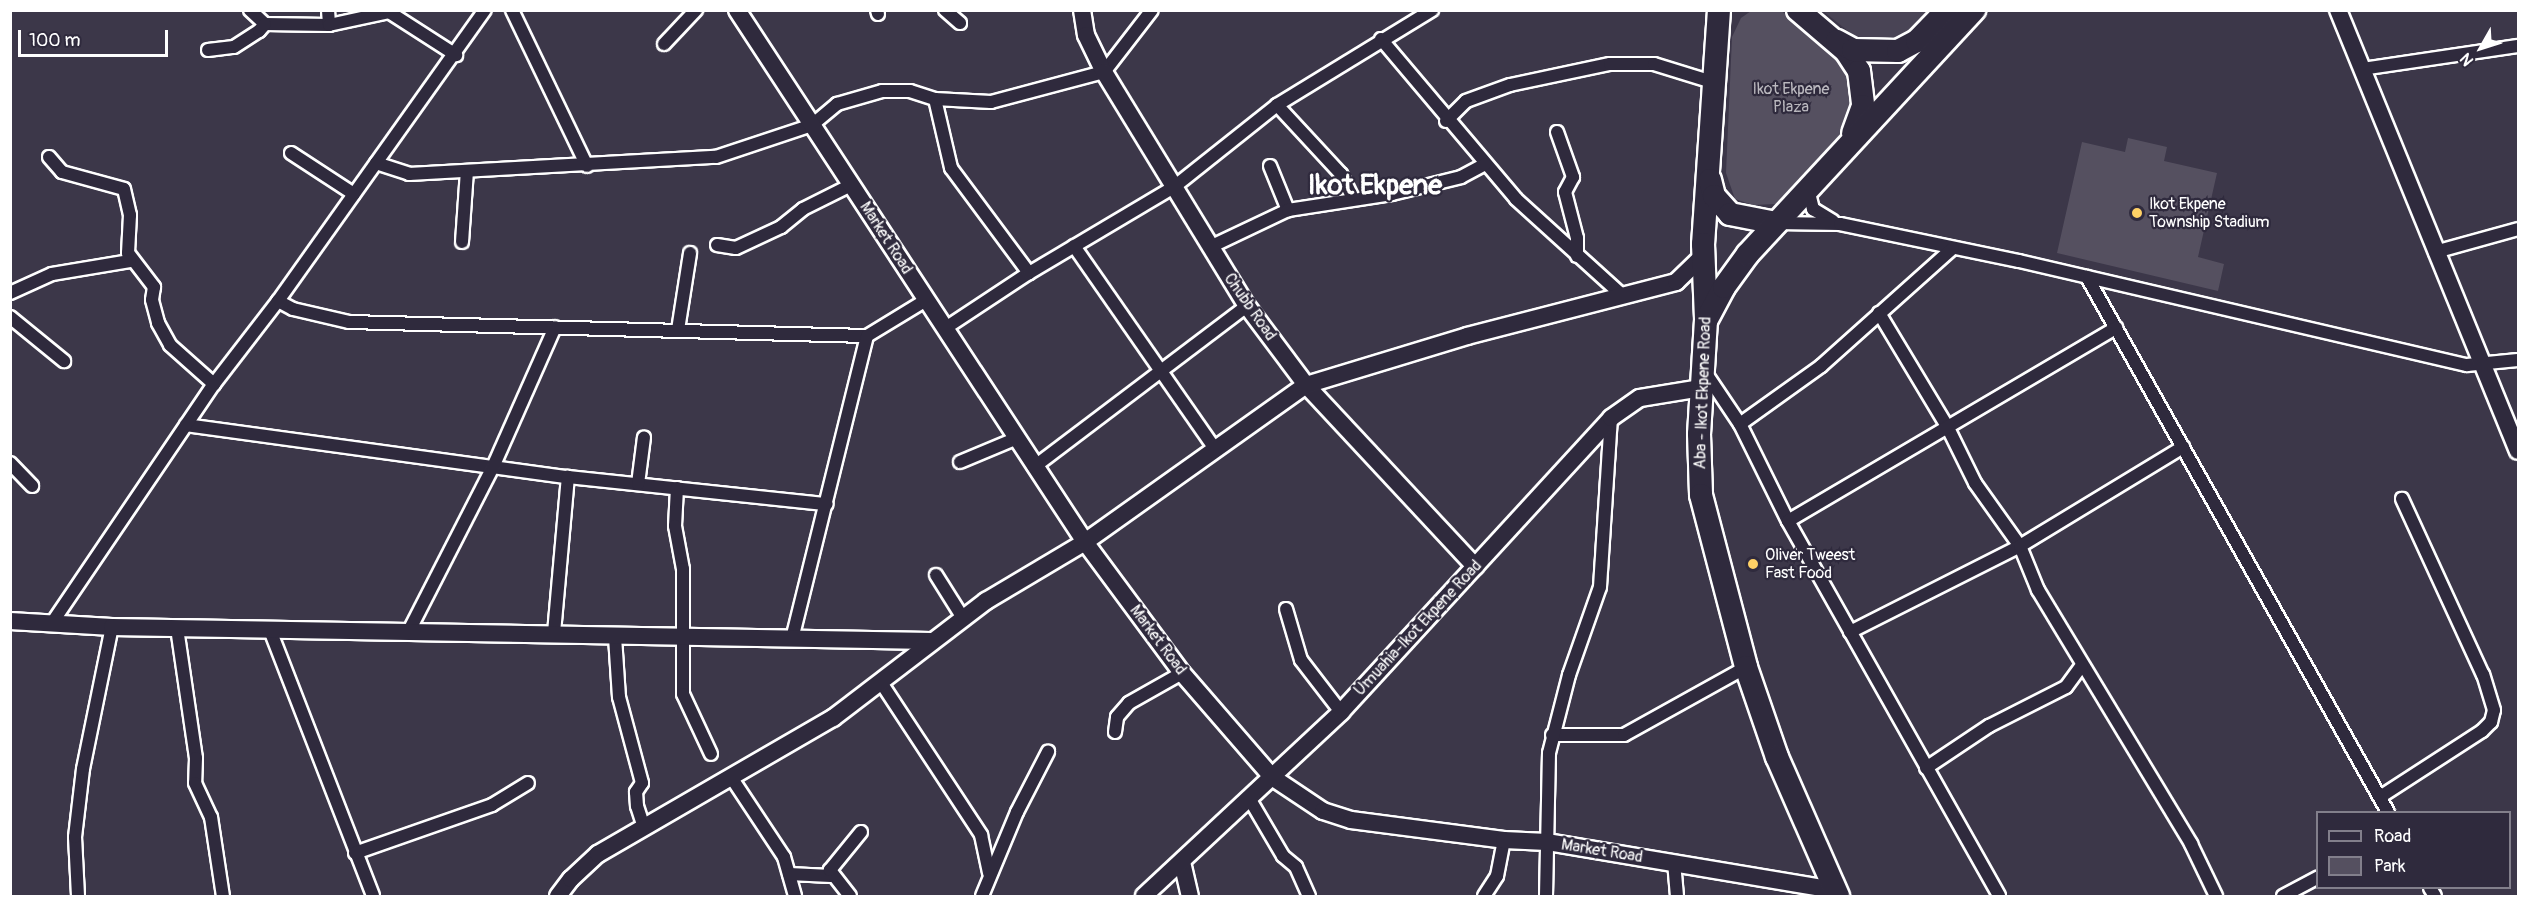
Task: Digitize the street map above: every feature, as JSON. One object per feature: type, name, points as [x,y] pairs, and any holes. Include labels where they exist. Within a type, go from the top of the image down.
[{"type":"highway","points":[[1718,21],[1728,10]]},
{"type":"highway","points":[[1798,10],[1830,38],[1859,71],[1864,87],[1858,125],[1847,145]]},
{"type":"highway","points":[[1830,38],[1853,50],[1898,51],[1917,41],[1947,10]]},
{"type":"highway","points":[[1706,320],[1724,287],[1776,223],[1974,10]]},
{"type":"highway","name":"Aba - Ikot Ekpene Road","points":[[1718,21],[1712,82],[1709,179],[1703,256],[1706,320],[1702,379],[1701,495],[1746,667],[1777,757],[1836,893]]},
{"type":"highway","points":[[1709,179],[1714,196],[1730,214],[1776,223]]},
{"type":"main road","name":"Market Road","points":[[737,10],[1015,439],[1085,542],[1182,673],[1272,777],[1323,811],[1351,820],[1504,840],[1546,842],[1674,862],[1836,893]]},
{"type":"main road","name":"Chubb Road","points":[[1082,10],[1086,35],[1104,72],[1247,306],[1306,385],[1475,566]]},
{"type":"main road","points":[[2338,10],[2518,451]]},
{"type":"main road","points":[[558,897],[571,879],[598,854],[833,718],[882,684],[931,641],[963,618],[1085,542],[1306,385],[1467,336],[1676,282],[1703,256]]},
{"type":"main road","name":"Umuahia-Ikot Ekpene Road","points":[[1144,897],[1341,712],[1611,417],[1640,398],[1702,379]]},
{"type":"main road","points":[[10,621],[111,627],[931,641]]},
{"type":"main road","points":[[1182,862],[1190,897]]},
{"type":"street","points":[[250,10],[264,24],[329,25],[379,12],[389,12],[456,55]]},
{"type":"street","points":[[328,10],[329,25]]},
{"type":"street","points":[[52,623],[214,384],[278,301],[456,55],[485,10]]},
{"type":"street","points":[[512,10],[586,166]]},
{"type":"street","points":[[664,44],[696,10]]},
{"type":"street","points":[[945,10],[960,23]]},
{"type":"street","points":[[376,163],[409,174],[716,157],[812,125],[837,104],[882,91],[910,91],[935,99],[991,102],[1104,72],[1152,10]]},
{"type":"street","points":[[944,328],[1029,273],[1174,187],[1277,105],[1415,16],[1432,10]]},
{"type":"street","points":[[208,50],[234,47],[260,32],[264,24]]},
{"type":"street","points":[[1381,39],[1446,121],[1485,164],[1577,256],[1622,295]]},
{"type":"street","points":[[2362,69],[2518,46]]},
{"type":"street","points":[[1446,121],[1466,101],[1510,85],[1610,64],[1654,64],[1712,82]]},
{"type":"street","points":[[935,99],[951,168],[1029,273]]},
{"type":"street","points":[[1277,105],[1341,174],[1353,199]]},
{"type":"street","points":[[1557,132],[1573,177],[1565,192],[1577,238],[1577,256]]},
{"type":"street","points":[[291,153],[354,194]]},
{"type":"street","points":[[49,157],[62,172],[124,189],[130,215],[130,261],[154,287],[152,300],[158,323],[170,345],[214,384]]},
{"type":"street","points":[[1210,247],[1288,210],[1392,194],[1461,177],[1485,164]]},
{"type":"street","points":[[1270,166],[1288,210]]},
{"type":"street","points":[[462,242],[467,171]]},
{"type":"street","points":[[717,245],[736,248],[851,184]]},
{"type":"street","points":[[1808,186],[1813,209],[1840,224]]},
{"type":"street","points":[[1776,223],[1840,224],[2087,277],[2456,362],[2484,365],[2518,360]]},
{"type":"street","points":[[2435,252],[2518,229]]},
{"type":"street","points":[[1074,246],[1158,370],[1216,450]]},
{"type":"street","points":[[1740,424],[1821,366],[1953,248]]},
{"type":"street","points":[[678,330],[690,253]]},
{"type":"street","points":[[10,293],[52,274],[130,261]]},
{"type":"street","points":[[2087,277],[2387,811]]},
{"type":"street","points":[[278,301],[293,309],[349,322],[867,336],[926,300]]},
{"type":"street","points":[[1034,467],[1158,370],[1247,306]]},
{"type":"street","points":[[1879,313],[1947,426],[1976,483],[2020,546],[2029,572],[2082,665],[2191,844],[2216,897]]},
{"type":"street","points":[[10,317],[64,361]]},
{"type":"street","points":[[408,633],[493,467],[555,327]]},
{"type":"street","points":[[1788,520],[2116,328]]},
{"type":"street","points":[[792,639],[867,336]]},
{"type":"street","points":[[1702,379],[1740,424],[1788,520],[1998,897]]},
{"type":"street","points":[[1546,897],[1546,842],[1552,735],[1600,587],[1611,417]]},
{"type":"street","points":[[186,425],[568,477],[827,504]]},
{"type":"street","points":[[638,484],[644,437]]},
{"type":"street","points":[[960,462],[1015,439]]},
{"type":"street","points":[[1850,632],[2020,546],[2183,447]]},
{"type":"street","points":[[10,463],[32,486]]},
{"type":"street","points":[[555,633],[568,477]]},
{"type":"street","points":[[678,488],[675,526],[683,569],[683,694],[711,754]]},
{"type":"street","points":[[2380,797],[2482,731],[2491,722],[2494,710],[2483,675],[2402,499]]},
{"type":"street","points":[[936,574],[963,618]]},
{"type":"street","points":[[1286,609],[1301,660],[1341,712]]},
{"type":"street","points":[[78,897],[75,837],[83,769],[111,627]]},
{"type":"street","points":[[177,628],[196,759],[195,783],[211,817],[223,897]]},
{"type":"street","points":[[270,630],[373,897]]},
{"type":"street","points":[[615,637],[619,697],[642,783],[636,792],[637,806],[644,827]]},
{"type":"street","points":[[1926,768],[1989,726],[2066,687],[2082,665]]},
{"type":"street","points":[[1552,735],[1624,735],[1746,667]]},
{"type":"street","points":[[1115,732],[1117,717],[1129,703],[1182,673]]},
{"type":"street","points":[[882,684],[981,835],[989,873]]},
{"type":"street","points":[[982,897],[989,873],[1048,752]]},
{"type":"street","points":[[731,777],[784,857],[795,897]]},
{"type":"street","points":[[355,853],[492,805],[528,783]]},
{"type":"street","points":[[1249,798],[1283,856],[1296,867],[1309,897]]},
{"type":"street","points":[[831,876],[835,861],[861,832]]},
{"type":"street","points":[[1484,897],[1497,876],[1504,840]]},
{"type":"street","points":[[984,849],[1000,850]]},
{"type":"street","points":[[1674,862],[1677,897]]},
{"type":"street","points":[[789,874],[831,876],[850,897]]},
{"type":"street","points":[[2283,897],[2316,878]]},
{"type":"shaded area","points":[[1823,11],[1938,11],[1906,39],[1873,42],[1853,35]]},
{"type":"green space","name":"Ikot Ekpene Plaza","points":[[1751,11],[1781,11],[1806,28],[1844,61],[1853,82],[1855,101],[1841,135],[1776,204],[1753,205],[1735,199],[1726,173],[1732,37],[1741,18]]},
{"type":"green space","name":"Ikot Ekpene Township Stadium","points":[[2128,138],[2167,147],[2164,161],[2217,173],[2198,257],[2224,264],[2218,291],[2057,253],[2082,142],[2125,152]]},
{"type":"place","name":"Ikot Ekpene Township Stadium","points":[[2137,213]]},
{"type":"place","name":"Oliver Tweest Fast Food","points":[[1753,564]]},
{"type":"district","name":"Ikot Ekpene","points":[[1375,186]]}]
